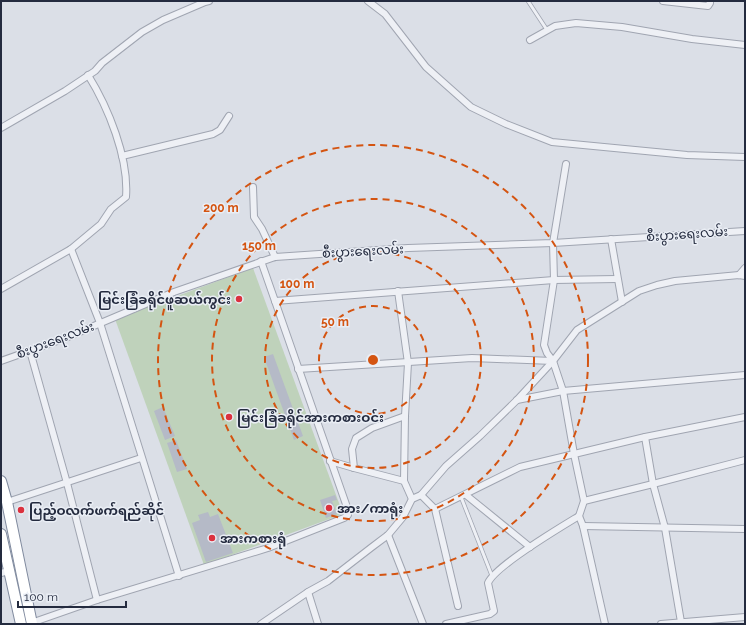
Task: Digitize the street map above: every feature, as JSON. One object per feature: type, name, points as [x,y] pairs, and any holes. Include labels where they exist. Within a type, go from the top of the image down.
[{"type":"highway","points":[[1,481],[7,502],[32,623]]},
{"type":"highway","points":[[1,534],[5,572],[21,624]]},
{"type":"street","points":[[1,128],[65,91],[88,75],[142,32],[156,24],[209,1]]},
{"type":"street","points":[[368,1],[385,14],[426,66],[471,107],[506,124],[552,142],[687,155],[745,157]]},
{"type":"street","points":[[663,1],[708,6],[710,1]]},
{"type":"street","points":[[530,40],[555,26],[576,23],[622,27],[692,39],[745,45]]},
{"type":"street","points":[[1,289],[71,249],[101,224],[110,209],[126,197],[127,188],[122,156],[109,116],[88,75]]},
{"type":"street","points":[[122,156],[213,134],[220,130],[229,116]]},
{"type":"street","points":[[446,624],[490,614],[494,611],[488,583],[492,576],[530,547],[579,516],[584,501],[563,391],[553,361],[547,353],[544,345],[554,280],[553,243],[566,164]]},
{"type":"street","points":[[253,187],[254,217],[262,229],[275,257]]},
{"type":"street","name":"စီးပွားရေးလမ်း","points":[[1,361],[63,339],[174,292],[275,257],[408,248],[553,243],[745,231]]},
{"type":"street","points":[[610,239],[622,302]]},
{"type":"street","points":[[71,249],[100,323],[179,576]]},
{"type":"street","points":[[32,623],[97,600],[268,548],[344,518],[348,515],[348,510],[260,261]]},
{"type":"street","points":[[261,624],[308,592],[328,581],[372,546],[388,536],[403,516],[412,499],[421,495],[446,466],[517,400],[553,361],[577,330],[639,291],[675,281],[742,276],[745,268]]},
{"type":"street","points":[[275,301],[554,280],[617,279]]},
{"type":"street","points":[[398,291],[408,363],[405,416],[404,481],[412,499]]},
{"type":"street","points":[[30,351],[67,483],[97,600]]},
{"type":"street","points":[[298,369],[472,358],[553,361]]},
{"type":"street","points":[[517,400],[563,391],[745,375]]},
{"type":"street","points":[[354,468],[352,449],[356,438],[372,428],[405,416]]},
{"type":"street","points":[[435,510],[520,468],[645,437],[745,416]]},
{"type":"street","points":[[645,437],[653,484],[665,528],[681,622]]},
{"type":"street","points":[[7,502],[141,458]]},
{"type":"street","points":[[584,501],[745,460]]},
{"type":"street","points":[[330,461],[404,481]]},
{"type":"street","points":[[421,495],[435,510],[458,606]]},
{"type":"street","points":[[464,496],[530,547]]},
{"type":"street","points":[[579,516],[583,526],[605,624]]},
{"type":"street","points":[[583,526],[745,529]]},
{"type":"street","points":[[388,536],[423,624]]},
{"type":"street","points":[[308,592],[318,624]]},
{"type":"street","points":[[661,624],[745,617]]},
{"type":"lane","points":[[528,1],[547,30]]},
{"type":"lane","points":[[464,496],[492,576]]},
{"type":"green space","name":"မြင်းခြံခရိုင်အားကစားဝင်း","points":[[253,268],[343,514],[204,565],[115,319]]},
{"type":"building","points":[[273,354],[303,436],[294,440],[264,357]]},
{"type":"building","points":[[163,407],[175,436],[165,440],[154,411]]},
{"type":"building","points":[[176,440],[187,469],[177,472],[167,443]]},
{"type":"building","name":"အား/ကာရုံး","points":[[335,495],[337,500],[332,501],[337,514],[326,518],[320,500]]},
{"type":"building","name":"အားကစားရုံ","points":[[208,512],[210,517],[218,514],[233,553],[206,562],[192,523],[200,520],[198,515]]},
{"type":"place","name":"မြင်းခြံခရိုင်ဖူဆယ်ကွင်း","points":[[239,299]]},
{"type":"place","name":"မြင်းခြံခရိုင်အားကစားဝင်း","points":[[229,417]]},
{"type":"place","name":"အား/ကာရုံး","points":[[329,508]]},
{"type":"place","name":"ပြည့်ဝလက်ဖက်ရည်ဆိုင်","points":[[21,510]]},
{"type":"place","name":"အားကစားရုံ","points":[[212,538]]}]
